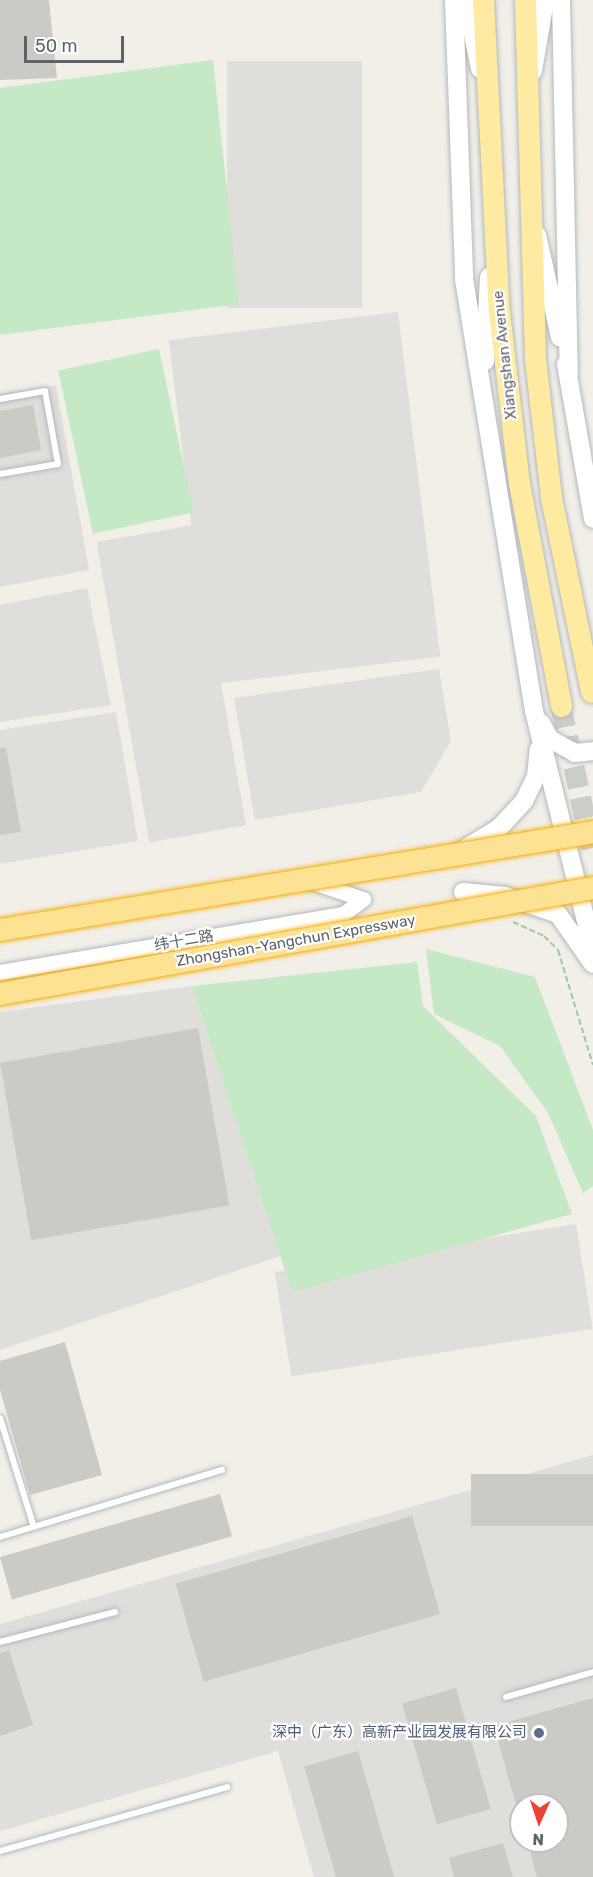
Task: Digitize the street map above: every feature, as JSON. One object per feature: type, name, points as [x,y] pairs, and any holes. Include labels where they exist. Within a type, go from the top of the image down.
[{"type":"highway","name":"Xiangshan Avenue","points":[[483,0],[499,311],[519,483],[561,706]]},
{"type":"highway","name":"Xiangshan Avenue","points":[[525,0],[528,195],[535,359],[551,498],[591,692]]},
{"type":"highway","points":[[0,930],[593,832]]},
{"type":"highway","name":"Zhongshan-Yangchun Expressway","points":[[0,994],[593,888]]},
{"type":"main road","points":[[454,0],[464,279],[534,711],[593,950]]},
{"type":"main road","points":[[466,0],[488,108]]},
{"type":"main road","points":[[527,106],[545,0]]},
{"type":"main road","points":[[561,0],[568,374]]},
{"type":"main road","points":[[528,195],[568,374],[593,519]]},
{"type":"main road","points":[[483,398],[493,198]]},
{"type":"main road","points":[[534,711],[550,739],[575,753],[593,752]]},
{"type":"main road","points":[[436,861],[476,844],[524,801],[536,776],[540,736]]},
{"type":"main road","points":[[463,892],[505,896],[558,914],[593,964]]},
{"type":"street","name":"纬十二路","points":[[0,937],[319,881],[363,898],[343,914],[0,972]]},
{"type":"lane","points":[[0,399],[45,391],[58,464],[0,474]]},
{"type":"lane","points":[[0,1418],[34,1527]]},
{"type":"lane","points":[[0,1537],[222,1470]]},
{"type":"lane","points":[[0,1642],[115,1612]]},
{"type":"lane","points":[[506,1697],[593,1672]]},
{"type":"lane","points":[[0,1851],[226,1787]]},
{"type":"path","points":[[501,920],[521,923],[558,950],[593,1065]]},
{"type":"shaded area","points":[[227,61],[362,61],[362,308],[227,308]]},
{"type":"shaded area","points":[[398,312],[440,656],[211,685],[169,340]]},
{"type":"shaded area","points":[[56,385],[89,570],[0,587],[0,394]]},
{"type":"shaded area","points":[[193,525],[246,825],[149,842],[96,542]]},
{"type":"shaded area","points":[[87,588],[111,705],[0,722],[0,605]]},
{"type":"shaded area","points":[[439,669],[451,741],[421,792],[255,820],[234,698]]},
{"type":"shaded area","points":[[116,712],[138,841],[0,864],[0,730]]},
{"type":"shaded area","points":[[192,986],[281,1256],[0,1350],[0,1012]]},
{"type":"shaded area","points":[[576,1224],[593,1329],[291,1376],[275,1272]]},
{"type":"shaded area","points":[[593,1455],[593,1877],[314,1877],[278,1751],[0,1831],[0,1624]]},
{"type":"green space","points":[[213,60],[239,304],[0,335],[0,88]]},
{"type":"green space","points":[[159,349],[194,512],[93,534],[58,370]]},
{"type":"green space","points":[[426,949],[535,977],[593,1130],[593,1186],[583,1193],[548,1113],[500,1046],[434,1014]]},
{"type":"green space","points":[[417,962],[423,1006],[536,1116],[572,1214],[292,1292],[192,986]]},
{"type":"building","points":[[0,0],[49,0],[57,78],[0,80]]},
{"type":"building","points":[[33,405],[41,450],[0,458],[0,411]]},
{"type":"building","points":[[0,748],[6,748],[21,832],[0,835]]},
{"type":"building","points":[[198,1028],[229,1205],[31,1240],[0,1063]]},
{"type":"building","points":[[65,1342],[102,1475],[30,1495],[0,1390],[0,1361]]},
{"type":"building","points":[[471,1474],[593,1474],[593,1526],[471,1526]]},
{"type":"building","points":[[220,1494],[232,1536],[12,1599],[0,1557]]},
{"type":"building","points":[[412,1516],[440,1614],[204,1682],[176,1584]]},
{"type":"building","points":[[9,1650],[33,1725],[0,1736],[0,1653]]},
{"type":"building","points":[[456,1688],[491,1809],[437,1825],[402,1703]]},
{"type":"building","points":[[593,1698],[593,1877],[537,1877],[530,1853],[569,1853],[569,1793],[513,1793],[494,1726]]},
{"type":"building","points":[[358,1751],[394,1877],[336,1877],[304,1766]]},
{"type":"building","points":[[503,1843],[513,1877],[454,1877],[449,1858]]},
{"type":"tunnel","points":[[561,706],[593,855]]},
{"type":"place","name":"深中（广东）高新产业园发展有限公司","points":[[539,1733]]}]
